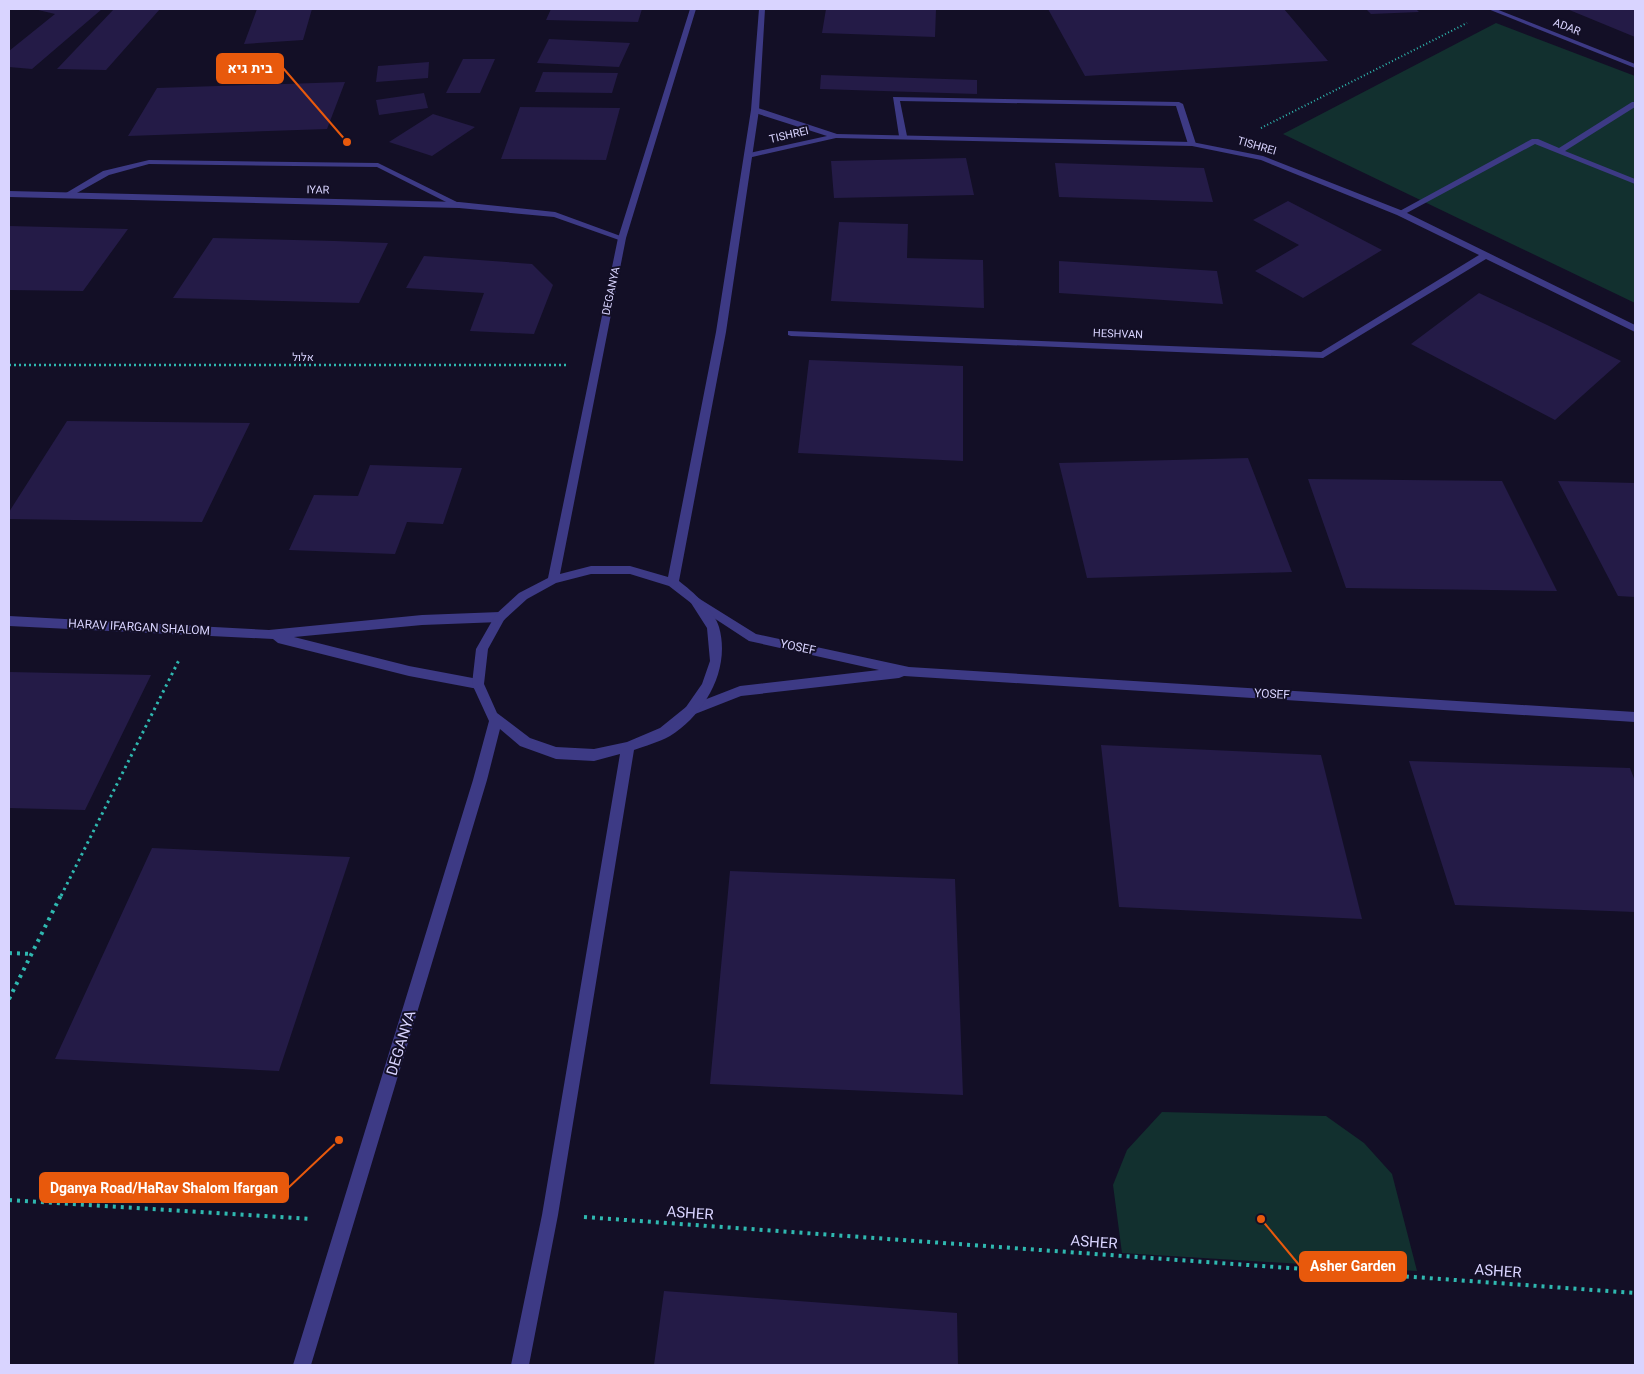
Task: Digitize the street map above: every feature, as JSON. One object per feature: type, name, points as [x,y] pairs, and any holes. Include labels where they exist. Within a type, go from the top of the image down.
[{"type":"street","name":"DEGANYA","points":[[553,580],[622,238],[693,9]]},
{"type":"street","points":[[673,583],[721,332],[755,110],[762,9]]},
{"type":"street","name":"ADAR","points":[[1491,9],[1635,66]]},
{"type":"street","points":[[903,136],[896,99],[1179,104],[1192,144]]},
{"type":"street","points":[[1559,151],[1635,104]]},
{"type":"street","name":"TISHREI","points":[[755,110],[836,136]]},
{"type":"street","name":"TISHREI","points":[[748,156],[836,136],[903,136],[1192,144],[1221,148],[1263,158],[1400,213],[1635,329]]},
{"type":"street","points":[[1400,213],[1535,142],[1635,182]]},
{"type":"street","points":[[65,196],[106,173],[149,162],[378,165],[459,205]]},
{"type":"street","name":"IYAR","points":[[9,194],[459,205],[555,215],[622,238]]},
{"type":"street","name":"HESHVAN","points":[[791,333],[1323,355],[1486,256]]},
{"type":"street","points":[[591,570],[630,570],[673,583],[695,600],[713,627],[716,660],[708,686],[690,711],[665,732],[628,747],[594,755],[556,753],[525,742],[492,716],[478,684],[482,649],[500,618],[523,596],[553,580],[591,570]]},
{"type":"street","name":"YOSEF","points":[[695,600],[753,638],[909,672],[1635,717]]},
{"type":"street","name":"HARAV IFARGAN SHALOM","points":[[9,621],[269,635],[422,620],[500,618]]},
{"type":"street","name":"HARAV IFARGAN SHALOM","points":[[269,635],[409,671],[478,684]]},
{"type":"street","name":"YOSEF","points":[[690,711],[740,690],[909,672]]},
{"type":"street","name":"DEGANYA","points":[[302,1365],[480,780],[496,719]]},
{"type":"street","points":[[520,1365],[550,1215],[628,747]]},
{"type":"path","points":[[1221,148],[1491,9]]},
{"type":"path","name":"אלול","points":[[9,365],[596,365]]},
{"type":"path","points":[[9,999],[194,630]]},
{"type":"path","points":[[9,953],[31,954]]},
{"type":"path","points":[[9,1200],[347,1222]]},
{"type":"path","name":"ASHER","points":[[550,1215],[1635,1293]]},
{"type":"green space","points":[[1496,23],[1635,76],[1635,303],[1283,134]]},
{"type":"green space","points":[[1162,1112],[1326,1116],[1364,1143],[1392,1174],[1417,1271],[1122,1253],[1113,1185],[1127,1150]]},
{"type":"building","points":[[34,9],[102,9],[32,69],[9,67],[9,51],[55,14]]},
{"type":"building","points":[[114,9],[160,9],[106,70],[57,69]]},
{"type":"building","points":[[257,9],[312,9],[303,40],[244,44]]},
{"type":"building","points":[[551,9],[642,9],[638,22],[546,20]]},
{"type":"building","points":[[826,9],[936,9],[935,37],[822,33]]},
{"type":"building","points":[[1048,9],[1284,9],[1328,61],[1085,76]]},
{"type":"building","points":[[1366,9],[1416,9],[1419,12],[1371,14]]},
{"type":"building","points":[[1567,9],[1635,9],[1635,37]]},
{"type":"building","points":[[549,39],[630,43],[619,67],[537,63]]},
{"type":"building","points":[[463,59],[495,59],[480,93],[446,93]]},
{"type":"building","points":[[429,62],[428,78],[376,82],[378,66]]},
{"type":"building","points":[[543,72],[618,73],[612,93],[535,92]]},
{"type":"building","points":[[821,75],[977,80],[977,94],[820,89]]},
{"type":"building","points":[[345,82],[327,129],[128,136],[157,88]]},
{"type":"building","points":[[424,93],[428,108],[379,115],[376,100]]},
{"type":"building","points":[[520,107],[620,108],[606,160],[501,159]]},
{"type":"building","points":[[433,114],[475,127],[432,156],[389,142]]},
{"type":"building","points":[[966,158],[974,195],[834,198],[831,161]]},
{"type":"building","points":[[1055,163],[1204,168],[1213,202],[1059,197]]},
{"type":"building","points":[[1288,201],[1382,250],[1303,298],[1255,271],[1299,245],[1253,220]]},
{"type":"building","points":[[839,222],[908,224],[907,258],[983,260],[984,308],[831,301]]},
{"type":"building","points":[[9,226],[128,229],[83,291],[9,290]]},
{"type":"building","points":[[213,238],[388,243],[359,303],[173,298]]},
{"type":"building","points":[[424,256],[532,264],[553,285],[534,334],[470,331],[484,293],[406,288]]},
{"type":"building","points":[[1059,261],[1217,271],[1223,304],[1059,293]]},
{"type":"building","points":[[1479,293],[1621,361],[1555,420],[1411,344]]},
{"type":"building","points":[[809,360],[963,366],[963,461],[798,453]]},
{"type":"building","points":[[67,421],[250,423],[202,522],[9,519],[9,512]]},
{"type":"building","points":[[1248,458],[1292,572],[1087,578],[1059,463]]},
{"type":"building","points":[[370,465],[462,468],[443,524],[407,522],[395,554],[289,550],[314,495],[358,496]]},
{"type":"building","points":[[1308,479],[1502,481],[1557,591],[1346,588]]},
{"type":"building","points":[[1558,481],[1635,483],[1635,597],[1618,596]]},
{"type":"building","points":[[9,672],[151,675],[85,810],[9,808]]},
{"type":"building","points":[[1101,745],[1321,755],[1362,919],[1119,907]]},
{"type":"building","points":[[1409,761],[1630,768],[1635,781],[1635,912],[1455,905]]},
{"type":"building","points":[[152,848],[350,857],[279,1071],[55,1059]]},
{"type":"building","points":[[730,871],[955,879],[963,1095],[710,1084]]},
{"type":"building","points":[[664,1291],[957,1313],[958,1365],[654,1365]]},
{"type":"place","name":"בית גיא","points":[[347,142]]},
{"type":"place","name":"Dganya Road/HaRav Shalom Ifargan","points":[[339,1140]]},
{"type":"place","name":"Asher Garden","points":[[1261,1219]]}]
